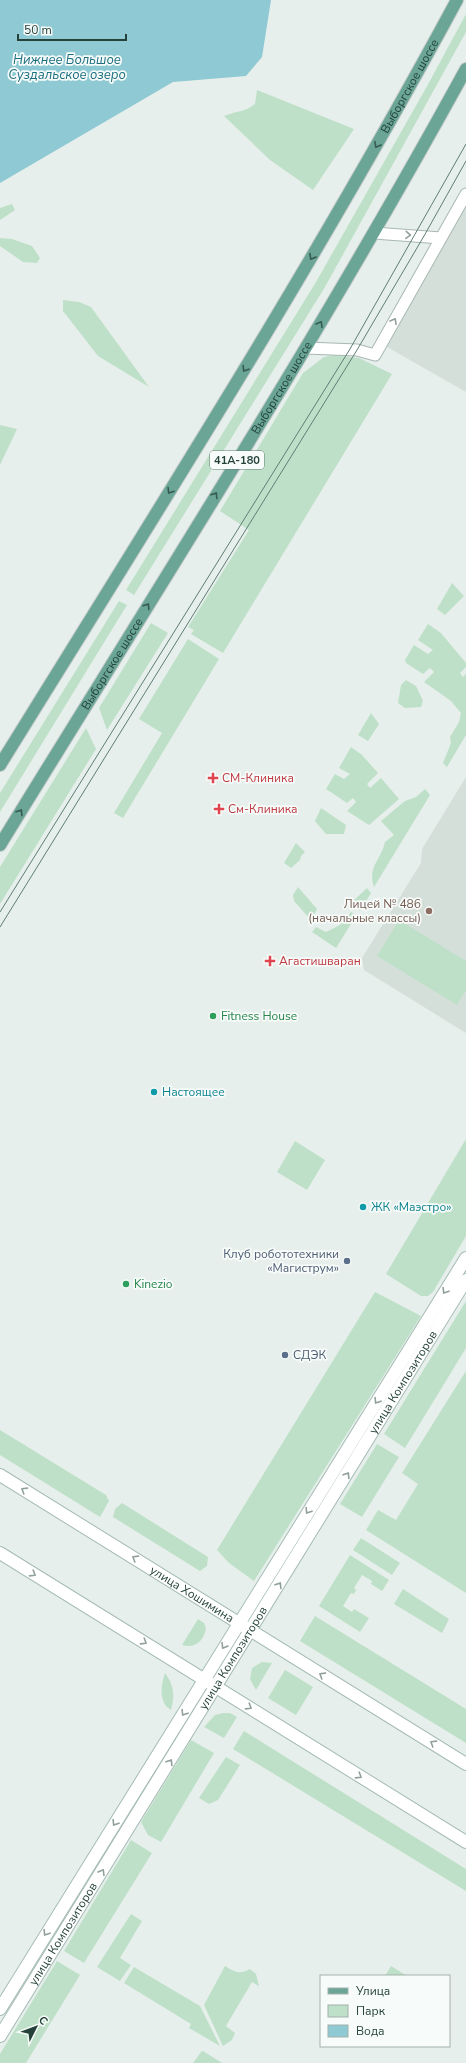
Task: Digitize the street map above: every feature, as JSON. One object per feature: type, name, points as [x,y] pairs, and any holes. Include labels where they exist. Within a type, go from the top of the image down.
[{"type":"main road","name":"Выборгское шоссе","points":[[0,765],[296,285],[377,145],[457,0]]},
{"type":"main road","name":"Выборгское шоссе","points":[[0,845],[306,348],[374,233],[466,69]]},
{"type":"street","points":[[306,348],[356,350],[375,355],[466,194]]},
{"type":"street","points":[[374,233],[442,238]]},
{"type":"street","name":"улица Композиторов","points":[[0,2009],[204,1680],[238,1622],[466,1258]]},
{"type":"street","name":"улица Композиторов","points":[[0,2036],[466,1280]]},
{"type":"street","name":"улица Хошимина","points":[[0,1475],[466,1764]]},
{"type":"street","points":[[0,1553],[466,1842]]},
{"type":"shaded area","points":[[466,205],[466,392],[387,347]]},
{"type":"shaded area","name":"Лицей № 486 (начальные классы)","points":[[466,777],[466,1033],[364,970],[362,958],[421,863],[422,849]]},
{"type":"green space","points":[[466,14],[466,32],[325,287],[134,595],[126,590],[316,282],[426,88]]},
{"type":"green space","points":[[257,90],[354,129],[313,190],[270,160],[224,116],[252,107],[255,104]]},
{"type":"green space","points":[[12,204],[15,210],[0,220],[0,208]]},
{"type":"green space","points":[[0,238],[12,239],[32,246],[40,258],[37,263],[23,262],[0,246]]},
{"type":"green space","points":[[63,300],[79,302],[91,307],[149,387],[98,356],[63,311]]},
{"type":"green space","points":[[334,355],[359,358],[392,374],[223,653],[191,634],[194,630],[188,627],[249,530],[220,511],[303,373],[324,357]]},
{"type":"green space","points":[[0,425],[17,429],[0,465]]},
{"type":"green space","points":[[452,583],[464,596],[445,615],[437,609]]},
{"type":"green space","points":[[119,601],[127,605],[0,812],[0,793]]},
{"type":"green space","points":[[151,623],[168,633],[107,730],[99,708]]},
{"type":"green space","points":[[428,624],[441,633],[466,663],[466,667],[460,673],[463,677],[466,674],[466,735],[447,767],[443,763],[451,743],[450,737],[459,722],[461,713],[451,701],[424,682],[434,672],[430,668],[423,674],[406,663],[405,660],[414,645],[428,654],[433,650],[418,640]]},
{"type":"green space","points":[[188,639],[219,659],[123,818],[114,813],[162,733],[139,719]]},
{"type":"green space","points":[[406,680],[416,686],[423,701],[421,707],[405,708],[398,703],[401,685]]},
{"type":"green space","points":[[371,713],[379,724],[368,741],[358,735]]},
{"type":"green space","points":[[86,728],[96,749],[0,904],[0,867]]},
{"type":"green space","points":[[351,747],[362,755],[378,773],[367,784],[370,788],[381,778],[399,799],[369,825],[347,811],[356,802],[353,798],[347,803],[326,789],[335,774],[344,779],[350,774],[339,768]]},
{"type":"green space","points":[[425,789],[430,795],[374,887],[372,880],[373,869],[385,842],[394,835],[381,821],[405,801],[416,797]]},
{"type":"green space","points":[[321,808],[346,825],[344,834],[326,834],[315,821]]},
{"type":"green space","points":[[296,843],[305,852],[301,856],[300,860],[291,868],[284,863]]},
{"type":"green space","points":[[298,887],[317,909],[311,920],[294,901],[293,895]]},
{"type":"green space","points":[[367,888],[371,893],[360,911],[351,903]]},
{"type":"green space","points":[[351,912],[356,916],[336,948],[312,932],[316,927],[326,932],[340,925]]},
{"type":"green space","points":[[399,920],[466,961],[466,990],[457,1005],[377,956]]},
{"type":"green space","points":[[466,1139],[466,1236],[433,1292],[428,1296],[421,1296],[386,1274]]},
{"type":"green space","points":[[295,1141],[325,1160],[307,1190],[277,1172]]},
{"type":"green space","points":[[375,1292],[421,1316],[254,1581],[229,1563],[217,1550]]},
{"type":"green space","points":[[466,1301],[466,1348],[405,1448],[384,1434]]},
{"type":"green space","points":[[466,1371],[466,1593],[366,1530],[378,1510],[396,1520],[418,1484],[402,1473]]},
{"type":"green space","points":[[0,1430],[106,1495],[109,1501],[100,1517],[0,1455]]},
{"type":"green space","points":[[377,1444],[399,1457],[362,1517],[340,1504]]},
{"type":"green space","points":[[122,1503],[208,1557],[207,1566],[200,1571],[113,1517],[115,1509]]},
{"type":"green space","points":[[361,1538],[400,1563],[392,1575],[353,1550]]},
{"type":"green space","points":[[350,1555],[389,1580],[382,1591],[371,1584],[372,1581],[362,1575],[354,1588],[356,1590],[354,1594],[351,1593],[343,1606],[352,1612],[354,1609],[369,1618],[360,1632],[319,1606]]},
{"type":"green space","points":[[403,1589],[449,1619],[442,1633],[394,1604]]},
{"type":"green space","points":[[315,1616],[466,1709],[466,1743],[300,1641]]},
{"type":"green space","points":[[198,1619],[204,1623],[206,1628],[203,1637],[195,1645],[182,1645]]},
{"type":"green space","points":[[262,1662],[272,1663],[256,1690],[250,1679],[252,1668]]},
{"type":"green space","points":[[285,1670],[313,1687],[296,1715],[268,1698]]},
{"type":"green space","points":[[165,1673],[173,1691],[171,1710],[164,1703],[162,1698],[162,1683]]},
{"type":"green space","points":[[230,1713],[237,1717],[224,1738],[204,1727],[215,1715]]},
{"type":"green space","points":[[244,1731],[466,1869],[466,1891],[233,1749]]},
{"type":"green space","points":[[191,1740],[214,1753],[161,1842],[148,1835],[141,1822]]},
{"type":"green space","points":[[226,1757],[240,1765],[218,1800],[209,1804],[199,1798]]},
{"type":"green space","points":[[131,1840],[152,1853],[84,1963],[64,1951]]},
{"type":"green space","points":[[131,1914],[142,1921],[120,1958],[131,1965],[120,1981],[97,1967]]},
{"type":"green space","points":[[57,1961],[80,1975],[26,2063],[0,2063],[0,2054]]},
{"type":"green space","points":[[225,1966],[237,1972],[243,1972],[250,1969],[256,1974],[259,1986],[252,1982],[226,2026],[235,2033],[232,2040],[223,2046],[204,2005]]},
{"type":"green space","points":[[391,1966],[405,1975],[386,1975]]},
{"type":"green space","points":[[134,1967],[200,2006],[220,2046],[189,2028],[191,2024],[124,1983]]},
{"type":"green space","points":[[203,2051],[222,2063],[193,2063]]},
{"type":"water","name":"Нижнее Большое Суздальское озеро","points":[[0,0],[271,0],[262,57],[246,76],[173,82],[0,183]]},
{"type":"tram line","points":[[0,912],[350,349],[466,144]]},
{"type":"tram line","points":[[0,927],[357,350],[466,161]]},
{"type":"place","name":"СМ-Клиника","points":[[213,778]]},
{"type":"place","name":"См-Клиника","points":[[219,809]]},
{"type":"place","name":"Лицей № 486 (начальные классы)","points":[[429,911]]},
{"type":"place","name":"Агастишваран","points":[[270,961]]},
{"type":"place","name":"Fitness House","points":[[213,1016]]},
{"type":"place","name":"Настоящее","points":[[154,1092]]},
{"type":"place","name":"ЖК «Маэстро»","points":[[363,1207]]},
{"type":"place","name":"Клуб робототехники «Магиструм»","points":[[347,1261]]},
{"type":"place","name":"Kinezio","points":[[126,1284]]},
{"type":"place","name":"СДЭК","points":[[285,1355]]}]
